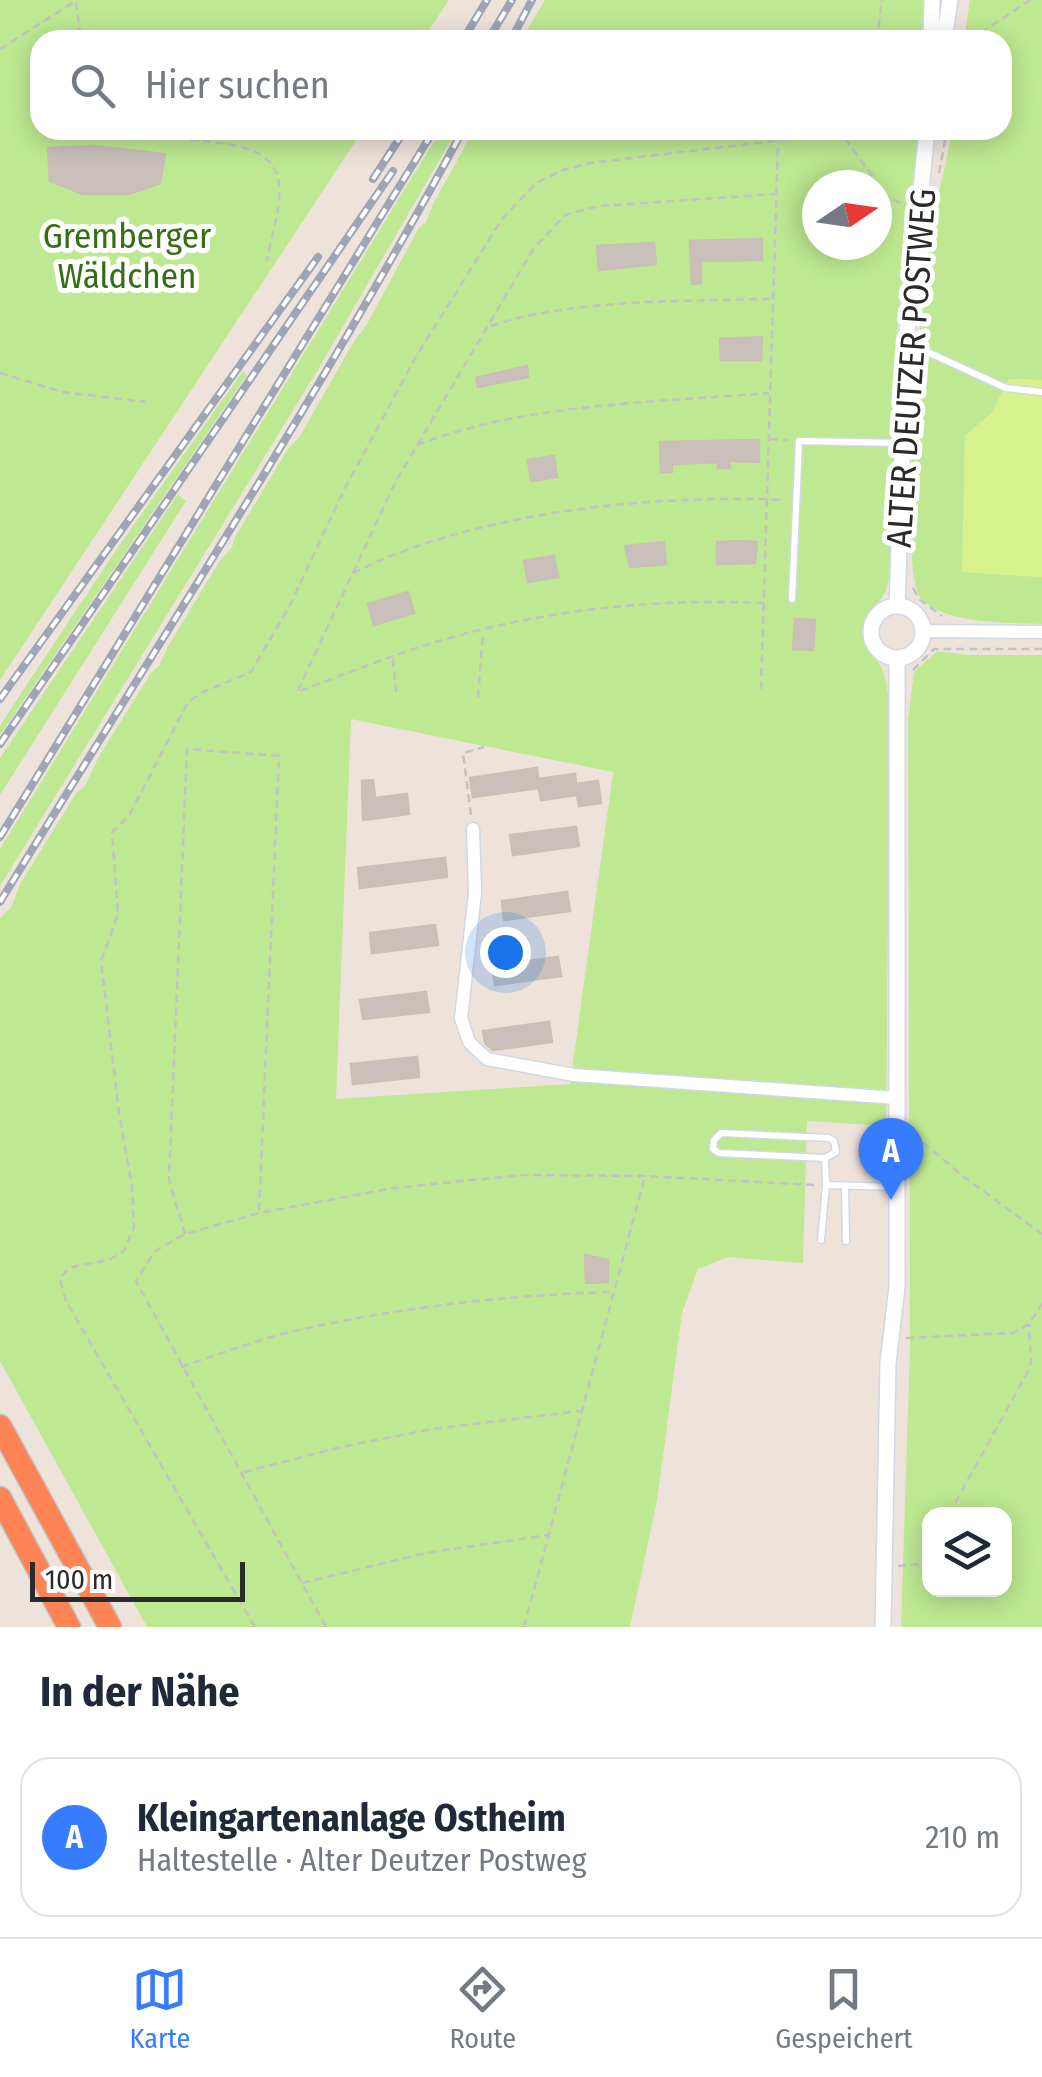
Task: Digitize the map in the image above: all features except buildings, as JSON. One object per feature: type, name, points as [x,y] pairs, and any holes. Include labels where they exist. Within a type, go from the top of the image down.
[{"type":"highway","points":[[0,1426],[110,1627]]},
{"type":"highway","points":[[0,1498],[70,1627]]},
{"type":"street","points":[[931,30],[932,0]]},
{"type":"street","points":[[946,30],[950,0]]},
{"type":"street","name":"ALTER DEUTZER POSTWEG","points":[[897,658],[878,651],[871,632],[878,614],[896,606],[906,342],[927,140]]},
{"type":"street","points":[[883,1627],[888,1363],[898,1287],[897,658],[915,650],[922,632],[915,614],[896,606]]},
{"type":"street","points":[[922,632],[1042,632]]},
{"type":"street","points":[[473,829],[476,893],[460,1018],[469,1042],[486,1059],[574,1075],[896,1098]]},
{"type":"lane","points":[[906,342],[1006,388],[1042,392]]},
{"type":"lane","points":[[792,600],[799,441],[902,444]]},
{"type":"lane","points":[[722,1133],[829,1138],[834,1141],[836,1152],[825,1158],[720,1153],[713,1149],[714,1140],[722,1133]]},
{"type":"lane","points":[[822,1240],[825,1158]]},
{"type":"lane","points":[[826,1185],[897,1187]]},
{"type":"lane","points":[[845,1186],[846,1241]]},
{"type":"path","points":[[0,48],[76,0],[80,30]]},
{"type":"path","points":[[878,30],[882,0]]},
{"type":"path","points":[[985,30],[1030,0]]},
{"type":"path","points":[[175,140],[244,146],[263,155],[280,181],[267,261]]},
{"type":"path","points":[[255,1627],[66,1301],[60,1278],[76,1266],[109,1260],[124,1250],[134,1227],[132,1186],[101,962],[118,914],[112,832],[129,816],[188,702],[251,672],[417,355],[488,239],[527,190],[563,170],[590,163],[791,140]]},
{"type":"path","points":[[846,140],[886,195],[919,211]]},
{"type":"path","points":[[761,689],[778,142]]},
{"type":"path","points":[[764,603],[635,603],[538,618],[393,658],[297,692],[396,481],[534,248],[565,215],[599,206],[774,194]]},
{"type":"path","points":[[487,328],[516,317],[607,307],[772,298]]},
{"type":"path","points":[[0,373],[62,392],[146,402]]},
{"type":"path","points":[[417,446],[447,434],[570,410],[771,393]]},
{"type":"path","points":[[770,439],[799,441]]},
{"type":"path","points":[[352,573],[382,558],[452,535],[520,520],[604,507],[796,500]]},
{"type":"path","points":[[478,697],[483,631]]},
{"type":"path","points":[[950,649],[1042,649]]},
{"type":"path","points":[[393,658],[396,692]]},
{"type":"path","points":[[473,829],[464,754],[484,747]]},
{"type":"path","points":[[185,1234],[169,1180],[187,748],[279,756],[259,1213]]},
{"type":"path","points":[[908,1130],[964,1178],[1042,1234]]},
{"type":"path","points":[[326,1627],[136,1281],[155,1251],[185,1234],[259,1213],[458,1180],[522,1175],[645,1176],[826,1185]]},
{"type":"path","points":[[524,1627],[645,1176]]},
{"type":"path","points":[[181,1367],[296,1330],[405,1311],[483,1300],[614,1292]]},
{"type":"path","points":[[901,1338],[1013,1332],[1029,1324],[1042,1304]]},
{"type":"path","points":[[954,1507],[1026,1376],[1031,1362],[1029,1324]]},
{"type":"path","points":[[242,1473],[432,1429],[582,1411]]},
{"type":"path","points":[[302,1583],[426,1553],[549,1535]]},
{"type":"path","points":[[898,1566],[922,1562]]},
{"type":"green space","name":"Gremberger Wäldchen","points":[[0,0],[449,0],[429,30],[30,30],[30,140],[356,140],[0,680]]},
{"type":"green space","points":[[545,0],[925,0],[924,30],[527,30]]},
{"type":"green space","points":[[970,0],[1042,0],[1042,380],[1009,379],[992,413],[965,436],[963,572],[1042,577],[1042,624],[976,620],[943,612],[920,597],[914,574],[911,479],[923,302],[934,215],[950,140],[1012,140],[1012,30],[966,30]]},
{"type":"green space","points":[[435,140],[451,140],[316,373],[0,886],[0,849]]},
{"type":"green space","points":[[468,140],[917,140],[896,342],[889,578],[863,628],[865,640],[885,676],[890,711],[886,1126],[807,1121],[803,1263],[728,1257],[698,1269],[682,1313],[657,1501],[630,1627],[147,1627],[0,1361],[0,918],[12,906],[20,884],[159,666],[288,449],[300,436],[418,229],[426,222]],"holes":[[[351,719],[613,772],[570,1084],[336,1099]]]},
{"type":"green space","points":[[243,371],[247,375],[0,735],[0,726],[114,553]]},
{"type":"green space","points":[[1009,379],[1042,380],[1042,577],[962,572],[965,436],[992,413]]},
{"type":"green space","points":[[178,494],[186,501],[0,795],[0,758]]},
{"type":"green space","points":[[937,651],[1042,655],[1042,1627],[901,1627],[910,1348],[908,720],[914,672]]},
{"type":"railway","points":[[469,30],[487,0]]},
{"type":"railway","points":[[494,30],[512,0]]},
{"type":"railway","points":[[516,30],[532,0]]},
{"type":"railway","points":[[373,179],[398,140]]},
{"type":"railway","points":[[0,837],[428,140]]},
{"type":"railway","points":[[0,902],[295,423],[457,140]]},
{"type":"railway","points":[[0,744],[393,171]]},
{"type":"railway","points":[[0,699],[318,257]]},
{"type":"place","name":"Kleingartenanlage Ostheim","points":[[891,1200]]}]
